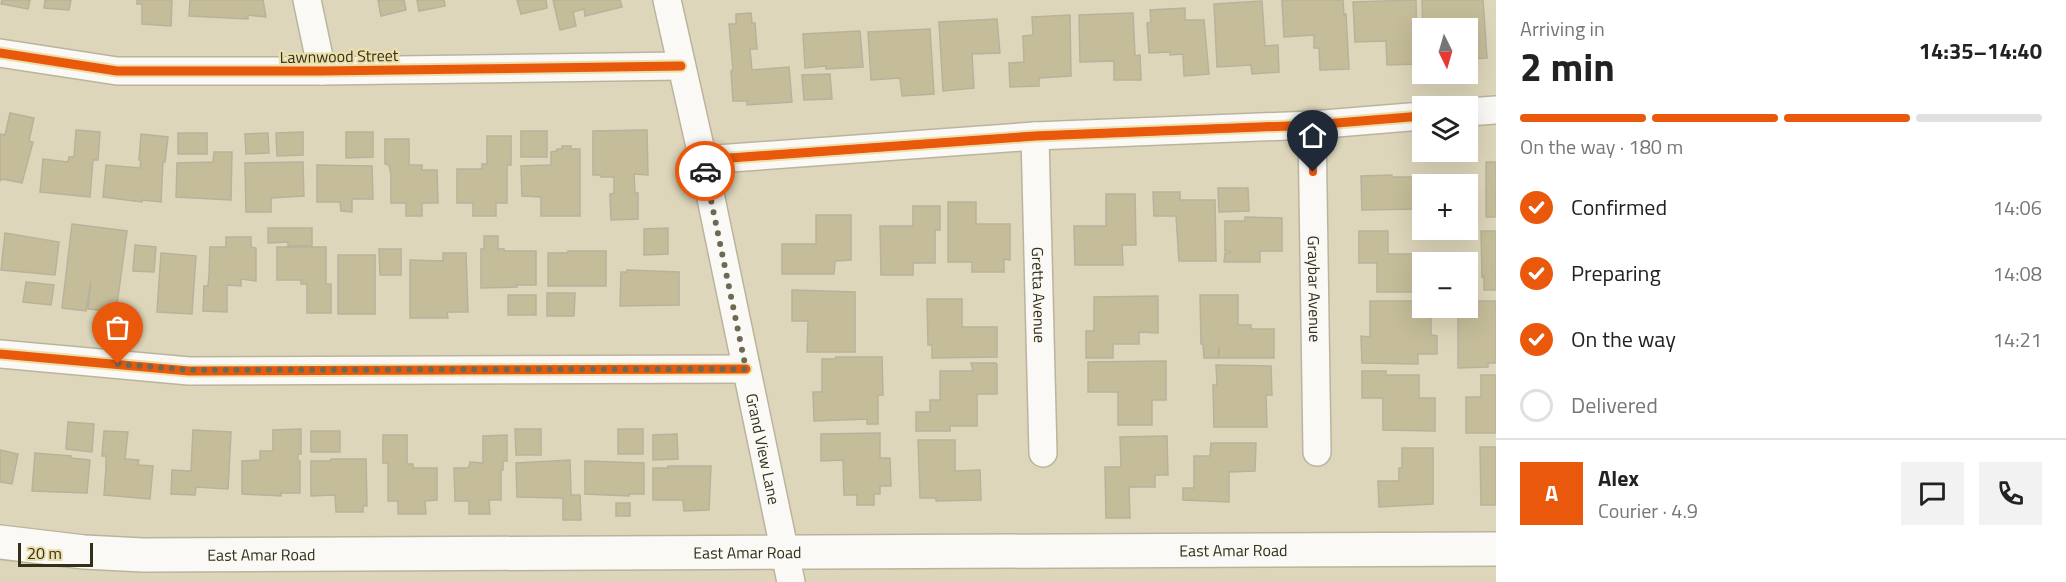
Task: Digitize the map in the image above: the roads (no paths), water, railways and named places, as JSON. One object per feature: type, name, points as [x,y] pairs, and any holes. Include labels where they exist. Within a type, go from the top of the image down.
[{"type":"main road","name":"East Amar Road","points":[[0,542],[84,552],[142,555],[789,568],[1496,549]]},
{"type":"street","points":[[306,0],[322,71]]},
{"type":"street","name":"Grand View Lane","points":[[667,0],[789,568]]},
{"type":"street","name":"Lawnwood Street","points":[[0,53],[117,71],[322,71],[681,66]]},
{"type":"street","points":[[1478,111],[1496,110]]},
{"type":"street","points":[[703,160],[1035,136],[1312,125],[1412,117]]},
{"type":"street","name":"Graybar Avenue","points":[[1312,125],[1317,452]]},
{"type":"street","name":"Gretta Avenue","points":[[1035,136],[1043,453]]},
{"type":"street","points":[[0,354],[189,370],[746,369]]}]
